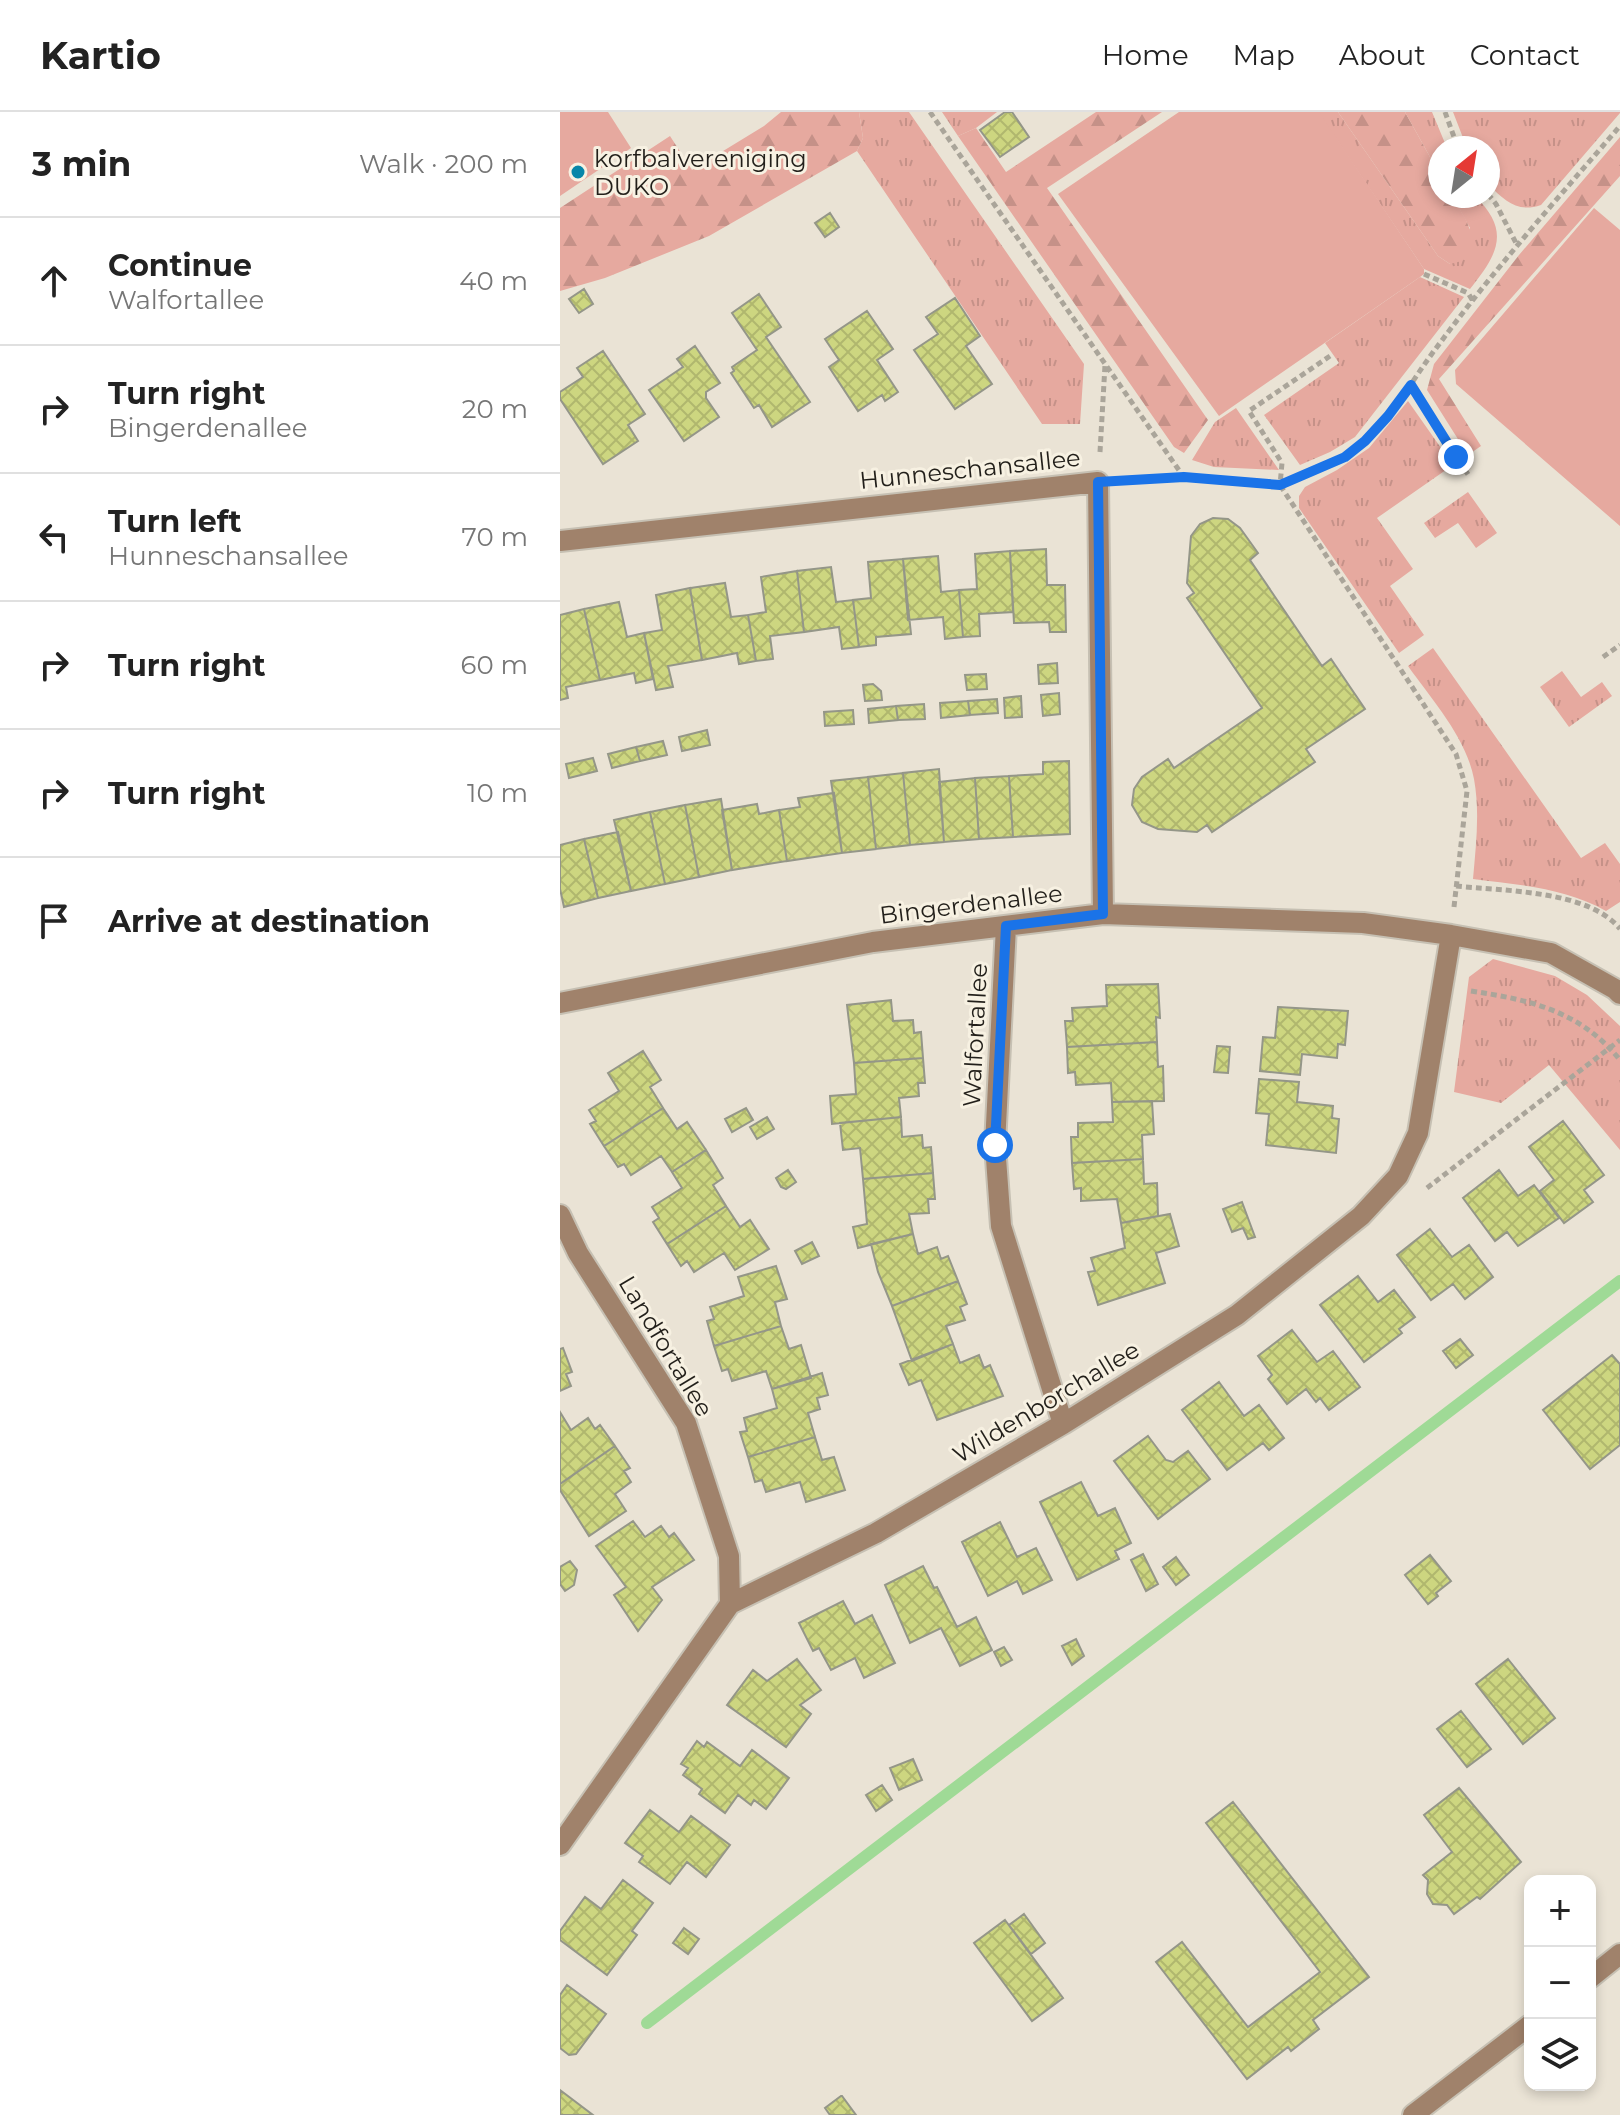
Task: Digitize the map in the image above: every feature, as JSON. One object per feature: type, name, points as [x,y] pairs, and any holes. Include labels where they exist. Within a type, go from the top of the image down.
[{"type":"street","name":"Hunneschansallee","points":[[560,541],[1098,482],[1103,914]]},
{"type":"street","name":"Bingerdenallee","points":[[560,1003],[873,942],[1103,914],[1363,923],[1451,935],[1551,953],[1620,994]]},
{"type":"street","name":"Walfortallee","points":[[1006,926],[995,1145],[1001,1226],[1063,1424]]},
{"type":"street","name":"Wildenborchallee","points":[[560,1845],[730,1604],[876,1533],[1063,1424],[1237,1315],[1361,1216],[1398,1176],[1418,1133],[1451,935]]},
{"type":"street","name":"Landfortallee","points":[[560,1215],[578,1253],[686,1423],[729,1556],[730,1604]]},
{"type":"street","points":[[1596,1973],[1620,1954]]},
{"type":"street","points":[[1413,2115],[1524,2030]]},
{"type":"path","points":[[930,112],[1184,477]]},
{"type":"path","points":[[1445,112],[1454,136]]},
{"type":"path","points":[[1105,365],[1098,482],[1184,477],[1280,485],[1345,457],[1388,416],[1439,343],[1517,245],[1620,126]]},
{"type":"path","points":[[1498,208],[1517,245]]},
{"type":"path","points":[[1424,274],[1468,293],[1473,301]]},
{"type":"path","points":[[1330,356],[1249,411],[1282,463],[1280,485],[1456,754],[1467,791],[1451,935]]},
{"type":"path","points":[[1411,385],[1469,476]]},
{"type":"path","points":[[1603,657],[1620,645]]},
{"type":"path","points":[[1456,886],[1549,895],[1594,909],[1620,929]]},
{"type":"path","points":[[1442,987],[1513,998],[1549,1008],[1576,1020],[1620,1060]]},
{"type":"path","points":[[1398,1176],[1423,1191],[1620,1040]]},
{"type":"green space","name":"korfbalvereniging DUKO","points":[[560,112],[608,112],[631,148],[560,196]]},
{"type":"green space","points":[[781,112],[859,112],[863,138],[857,151],[709,236],[605,278],[560,291],[560,208],[670,136],[692,170],[764,126]]},
{"type":"green space","points":[[859,112],[909,112],[1084,364],[1080,424],[1042,424],[857,151],[863,138]]},
{"type":"green space","points":[[942,112],[997,112],[976,128],[958,136]]},
{"type":"green space","points":[[1096,112],[1162,112],[1047,188],[1208,420],[1184,453],[1174,447],[958,136],[976,128],[1006,172]]},
{"type":"green space","points":[[1179,112],[1319,112],[1424,269],[1420,277],[1219,416],[1058,194]]},
{"type":"green space","points":[[1318,112],[1338,112],[1438,256],[1450,264],[1470,228],[1459,208],[1486,209],[1497,232],[1496,242],[1488,265],[1470,289],[1424,269]]},
{"type":"green space","points":[[1338,112],[1405,112],[1428,153],[1428,208],[1459,208],[1471,236],[1468,252],[1462,261],[1450,264],[1438,256]]},
{"type":"green space","points":[[1405,112],[1432,112],[1442,136],[1428,136],[1428,153]]},
{"type":"green space","points":[[1453,112],[1620,112],[1541,205],[1533,207],[1518,206],[1500,195],[1500,136],[1462,136]]},
{"type":"green space","points":[[1620,137],[1620,176],[1439,379],[1481,446],[1468,455],[1427,390],[1434,364],[1519,255]]},
{"type":"green space","points":[[1594,208],[1620,230],[1620,526],[1456,384],[1455,370]]},
{"type":"green space","points":[[1420,277],[1464,297],[1355,437],[1300,465],[1264,415],[1339,363],[1325,343]]},
{"type":"green space","points":[[1408,401],[1453,465],[1377,518],[1413,569],[1390,586],[1424,635],[1399,653],[1299,508],[1299,496],[1305,487],[1369,448]]},
{"type":"green space","points":[[1236,408],[1279,470],[1214,467],[1192,460],[1215,422]]},
{"type":"green space","points":[[1468,492],[1497,533],[1476,548],[1458,523],[1435,538],[1424,523]]},
{"type":"green space","points":[[1433,648],[1581,858],[1605,843],[1620,864],[1620,902],[1606,911],[1558,892],[1473,879],[1477,804],[1470,763],[1456,734],[1408,666]]},
{"type":"green space","points":[[1562,671],[1581,697],[1602,682],[1612,696],[1569,727],[1540,687]]},
{"type":"green space","points":[[1493,959],[1555,976],[1587,995],[1620,1026],[1620,1150],[1549,1065],[1501,1103],[1454,1092],[1469,977]]},
{"type":"building","points":[[1005,112],[1012,112],[1029,137],[1000,157],[980,130]]},
{"type":"building","points":[[830,213],[839,227],[825,237],[815,223]]},
{"type":"building","points":[[584,289],[593,304],[579,313],[569,299]]},
{"type":"building","points":[[759,294],[781,327],[766,337],[810,402],[772,427],[759,405],[754,408],[731,373],[734,371],[732,367],[757,350],[732,313]]},
{"type":"building","points":[[955,298],[980,336],[966,346],[992,384],[955,409],[914,350],[938,334],[926,317]]},
{"type":"building","points":[[867,311],[893,349],[877,360],[898,392],[885,401],[882,395],[858,411],[829,367],[839,360],[825,339]]},
{"type":"building","points":[[695,346],[720,383],[706,392],[706,398],[719,417],[684,441],[649,390],[683,367],[677,359]]},
{"type":"building","points":[[603,351],[645,414],[628,425],[638,441],[603,464],[560,399],[560,392],[583,377],[577,368]]},
{"type":"building","points":[[1213,518],[1228,519],[1240,528],[1258,553],[1250,560],[1322,666],[1331,659],[1365,709],[1306,749],[1315,762],[1212,832],[1207,825],[1197,832],[1158,829],[1142,822],[1132,805],[1134,789],[1142,777],[1168,759],[1174,768],[1262,708],[1187,598],[1194,593],[1187,583],[1191,536],[1200,524]]},
{"type":"building","points":[[1046,549],[1047,585],[1065,585],[1066,632],[1050,632],[1049,622],[1014,623],[1010,551]]},
{"type":"building","points":[[1010,551],[1013,612],[979,614],[980,636],[963,637],[959,590],[977,589],[975,554]]},
{"type":"building","points":[[938,556],[941,592],[959,590],[963,637],[945,639],[943,617],[908,620],[903,559]]},
{"type":"building","points":[[903,559],[911,634],[876,637],[876,645],[859,647],[853,600],[871,598],[868,562]]},
{"type":"building","points":[[831,567],[836,602],[853,600],[859,647],[842,649],[839,627],[804,632],[797,571]]},
{"type":"building","points":[[797,571],[804,632],[770,636],[773,659],[756,661],[748,615],[766,612],[761,577]]},
{"type":"building","points":[[725,583],[731,617],[748,615],[756,661],[739,664],[737,653],[702,660],[690,588]]},
{"type":"building","points":[[690,588],[702,660],[668,666],[673,687],[656,690],[644,633],[662,630],[656,595]]},
{"type":"building","points":[[619,602],[627,637],[644,633],[653,679],[636,683],[634,673],[600,680],[584,609]]},
{"type":"building","points":[[584,609],[600,680],[566,687],[568,698],[560,700],[560,615]]},
{"type":"building","points":[[1057,663],[1058,683],[1039,684],[1038,665]]},
{"type":"building","points":[[986,674],[987,689],[967,690],[965,675]]},
{"type":"building","points":[[873,684],[881,691],[882,700],[865,701],[863,685]]},
{"type":"building","points":[[1059,693],[1060,714],[1043,716],[1041,695]]},
{"type":"building","points":[[1021,696],[1022,717],[1005,718],[1004,698]]},
{"type":"building","points":[[997,699],[998,713],[970,715],[968,701]]},
{"type":"building","points":[[968,701],[970,715],[941,718],[940,703]]},
{"type":"building","points":[[924,704],[925,719],[898,720],[896,706]]},
{"type":"building","points":[[896,706],[898,720],[869,723],[868,709]]},
{"type":"building","points":[[853,710],[854,724],[825,726],[824,712]]},
{"type":"building","points":[[707,730],[710,745],[682,751],[679,737]]},
{"type":"building","points":[[663,741],[667,755],[640,761],[636,747]]},
{"type":"building","points":[[636,747],[640,761],[612,768],[608,754]]},
{"type":"building","points":[[593,758],[597,771],[569,778],[566,764]]},
{"type":"building","points":[[1069,761],[1070,834],[1013,837],[1009,776],[1043,774],[1043,762]]},
{"type":"building","points":[[939,769],[944,842],[910,845],[903,773]]},
{"type":"building","points":[[903,773],[910,845],[876,849],[868,777]]},
{"type":"building","points":[[1009,776],[1013,837],[979,839],[975,778]]},
{"type":"building","points":[[868,777],[876,849],[842,853],[831,781]]},
{"type":"building","points":[[975,778],[979,839],[944,842],[939,782]]},
{"type":"building","points":[[834,793],[842,853],[787,861],[779,810],[800,807],[798,798]]},
{"type":"building","points":[[721,799],[732,870],[699,877],[685,805]]},
{"type":"building","points":[[757,804],[759,814],[779,810],[787,861],[732,870],[722,810]]},
{"type":"building","points":[[685,805],[699,877],[665,884],[650,812]]},
{"type":"building","points":[[650,812],[665,884],[631,891],[614,820]]},
{"type":"building","points":[[618,832],[631,891],[598,898],[584,839]]},
{"type":"building","points":[[584,839],[598,898],[564,907],[560,889],[560,845]]},
{"type":"building","points":[[1158,984],[1160,1018],[1156,1017],[1157,1042],[1067,1047],[1065,1021],[1073,1021],[1072,1008],[1107,1006],[1106,985]]},
{"type":"building","points":[[891,1000],[893,1021],[913,1020],[914,1033],[921,1032],[923,1058],[854,1063],[847,1005]]},
{"type":"building","points":[[1278,1007],[1348,1011],[1345,1045],[1338,1044],[1337,1058],[1302,1054],[1300,1075],[1260,1071],[1263,1037],[1275,1038]]},
{"type":"building","points":[[1157,1042],[1158,1067],[1163,1066],[1164,1101],[1112,1102],[1111,1083],[1076,1085],[1075,1072],[1068,1073],[1067,1047]]},
{"type":"building","points":[[1217,1046],[1230,1047],[1228,1073],[1214,1072]]},
{"type":"building","points":[[643,1051],[661,1080],[650,1087],[663,1108],[604,1146],[590,1124],[596,1121],[589,1110],[619,1091],[608,1073]]},
{"type":"building","points":[[923,1058],[925,1083],[918,1083],[919,1096],[899,1098],[901,1117],[832,1124],[830,1096],[856,1094],[854,1063]]},
{"type":"building","points":[[1259,1079],[1299,1082],[1297,1102],[1333,1106],[1332,1118],[1339,1119],[1336,1153],[1266,1145],[1269,1114],[1256,1113]]},
{"type":"building","points":[[1152,1101],[1154,1134],[1142,1135],[1143,1159],[1072,1163],[1071,1137],[1078,1137],[1078,1123],[1113,1122],[1112,1102]]},
{"type":"building","points":[[663,1108],[677,1129],[687,1122],[706,1150],[672,1172],[661,1156],[631,1175],[624,1164],[618,1167],[604,1146]]},
{"type":"building","points":[[746,1108],[753,1120],[732,1132],[725,1119]]},
{"type":"building","points":[[767,1117],[774,1129],[757,1139],[750,1127]]},
{"type":"building","points":[[901,1117],[902,1137],[922,1135],[923,1148],[931,1147],[933,1173],[863,1179],[860,1148],[843,1150],[840,1123]]},
{"type":"building","points":[[1563,1121],[1604,1175],[1584,1190],[1593,1202],[1564,1223],[1540,1191],[1554,1180],[1529,1147]]},
{"type":"building","points":[[706,1150],[723,1178],[713,1185],[726,1206],[667,1244],[653,1222],[659,1218],[652,1207],[682,1188],[672,1172]]},
{"type":"building","points":[[1143,1159],[1144,1184],[1157,1183],[1158,1216],[1121,1223],[1117,1199],[1081,1201],[1081,1188],[1074,1189],[1072,1163]]},
{"type":"building","points":[[788,1170],[796,1182],[786,1189],[776,1178]]},
{"type":"building","points":[[1499,1170],[1518,1196],[1534,1185],[1559,1218],[1518,1246],[1507,1232],[1495,1241],[1463,1198]]},
{"type":"building","points":[[933,1173],[935,1199],[928,1199],[929,1213],[909,1214],[913,1234],[858,1248],[853,1227],[867,1224],[863,1179]]},
{"type":"building","points":[[1242,1202],[1255,1237],[1248,1239],[1243,1228],[1232,1232],[1223,1209]]},
{"type":"building","points":[[726,1206],[740,1227],[750,1220],[769,1249],[735,1270],[724,1253],[694,1272],[687,1261],[681,1266],[667,1244]]},
{"type":"building","points":[[1170,1214],[1179,1246],[1156,1253],[1165,1283],[1098,1305],[1088,1272],[1095,1271],[1091,1258],[1125,1248],[1121,1223]]},
{"type":"building","points":[[1430,1229],[1452,1257],[1469,1245],[1493,1277],[1465,1299],[1453,1284],[1431,1300],[1397,1255]]},
{"type":"building","points":[[913,1234],[918,1254],[937,1247],[941,1259],[948,1256],[958,1281],[892,1306],[871,1244]]},
{"type":"building","points":[[812,1242],[819,1256],[802,1264],[795,1251]]},
{"type":"building","points":[[776,1266],[787,1299],[775,1302],[781,1326],[714,1346],[707,1321],[714,1319],[710,1307],[744,1296],[738,1277]]},
{"type":"building","points":[[1358,1276],[1378,1302],[1394,1290],[1415,1317],[1399,1329],[1402,1333],[1364,1362],[1320,1305]]},
{"type":"building","points":[[958,1281],[967,1304],[960,1307],[965,1320],[946,1326],[953,1344],[912,1361],[892,1306]]},
{"type":"building","points":[[781,1326],[789,1349],[801,1345],[811,1378],[772,1389],[766,1371],[732,1381],[728,1369],[722,1371],[714,1346]]},
{"type":"building","points":[[1292,1330],[1317,1362],[1333,1351],[1360,1387],[1329,1410],[1320,1398],[1316,1402],[1306,1389],[1287,1404],[1268,1379],[1272,1375],[1258,1356]]},
{"type":"building","points":[[1460,1339],[1473,1355],[1456,1368],[1443,1351]]},
{"type":"building","points":[[953,1344],[960,1363],[979,1355],[984,1368],[990,1365],[1003,1396],[937,1420],[921,1380],[909,1385],[900,1364]]},
{"type":"building","points":[[563,1348],[572,1372],[566,1374],[571,1386],[560,1391],[560,1349]]},
{"type":"building","points":[[1612,1355],[1620,1364],[1620,1445],[1590,1469],[1543,1410]]},
{"type":"building","points":[[822,1373],[828,1395],[817,1398],[820,1409],[808,1413],[815,1437],[748,1457],[740,1432],[747,1431],[744,1418],[777,1408],[772,1389]]},
{"type":"building","points":[[1219,1382],[1244,1416],[1259,1405],[1284,1438],[1269,1450],[1263,1443],[1227,1470],[1182,1410]]},
{"type":"building","points":[[560,1412],[571,1430],[588,1418],[595,1429],[600,1425],[615,1446],[560,1484]]},
{"type":"building","points":[[1148,1436],[1166,1460],[1173,1462],[1188,1451],[1210,1479],[1158,1519],[1114,1461]]},
{"type":"building","points":[[815,1437],[822,1460],[834,1457],[845,1490],[806,1502],[800,1482],[766,1492],[762,1480],[755,1482],[748,1457]]},
{"type":"building","points":[[615,1446],[630,1468],[624,1471],[631,1482],[615,1494],[626,1511],[589,1536],[560,1490],[560,1484]]},
{"type":"building","points":[[1081,1482],[1098,1516],[1115,1508],[1131,1543],[1115,1551],[1119,1559],[1077,1580],[1040,1502]]},
{"type":"building","points":[[633,1521],[645,1537],[661,1526],[669,1537],[674,1533],[694,1560],[652,1587],[662,1600],[638,1631],[614,1595],[626,1587],[596,1546]]},
{"type":"building","points":[[1000,1522],[1017,1557],[1036,1548],[1052,1580],[1023,1594],[1017,1581],[988,1596],[962,1542]]},
{"type":"building","points":[[1143,1554],[1158,1584],[1146,1591],[1131,1560]]},
{"type":"building","points":[[1430,1555],[1451,1581],[1428,1604],[1405,1575]]},
{"type":"building","points":[[1176,1557],[1189,1575],[1176,1585],[1163,1567]]},
{"type":"building","points":[[570,1561],[577,1570],[574,1585],[565,1591],[560,1584],[560,1567]]},
{"type":"building","points":[[923,1566],[957,1627],[976,1617],[992,1650],[960,1666],[941,1628],[910,1643],[885,1585]]},
{"type":"building","points":[[843,1601],[855,1624],[872,1615],[895,1663],[864,1678],[855,1658],[831,1670],[819,1648],[813,1651],[799,1623]]},
{"type":"building","points":[[1076,1639],[1084,1656],[1072,1665],[1062,1646]]},
{"type":"building","points":[[1004,1647],[1012,1660],[1001,1666],[994,1652]]},
{"type":"building","points":[[797,1659],[821,1690],[800,1705],[811,1714],[786,1747],[727,1705],[753,1670],[767,1681]]},
{"type":"building","points":[[1508,1659],[1555,1718],[1523,1744],[1476,1684]]},
{"type":"building","points":[[1461,1711],[1491,1749],[1467,1767],[1437,1729]]},
{"type":"building","points":[[697,1741],[704,1747],[707,1742],[740,1766],[752,1750],[789,1778],[766,1809],[754,1800],[751,1805],[738,1795],[725,1813],[699,1794],[702,1789],[683,1775],[688,1768],[681,1764]]},
{"type":"building","points":[[913,1759],[922,1780],[899,1790],[890,1768]]},
{"type":"building","points":[[882,1785],[892,1800],[876,1811],[866,1795]]},
{"type":"building","points":[[1459,1788],[1521,1862],[1480,1899],[1477,1897],[1454,1914],[1447,1905],[1433,1904],[1427,1894],[1428,1880],[1423,1875],[1452,1852],[1424,1815]]},
{"type":"building","points":[[1233,1802],[1369,1977],[1313,2020],[1319,2029],[1291,2051],[1288,2047],[1247,2079],[1156,1962],[1182,1942],[1248,2027],[1320,1972],[1206,1823]]},
{"type":"building","points":[[650,1810],[679,1832],[691,1816],[730,1845],[706,1877],[687,1862],[670,1884],[639,1862],[643,1856],[625,1843]]},
{"type":"building","points":[[623,1880],[653,1903],[632,1931],[637,1935],[607,1975],[560,1940],[560,1931],[585,1897],[601,1909]]},
{"type":"building","points":[[1024,1914],[1045,1943],[1031,1954],[1009,1925]]},
{"type":"building","points":[[1005,1920],[1063,1998],[1032,2021],[974,1943]]},
{"type":"building","points":[[684,1928],[699,1939],[688,1954],[673,1943]]},
{"type":"building","points":[[567,1985],[606,2014],[576,2054],[569,2055],[560,2048],[560,1995]]},
{"type":"building","points":[[560,2090],[593,2115],[560,2115]]},
{"type":"building","points":[[842,2096],[856,2115],[830,2115],[825,2108]]},
{"type":"waterway","points":[[647,2023],[1620,1281]]},
{"type":"place","name":"korfbalvereniging DUKO","points":[[578,172]]},
{"type":"route","points":[[995,1145],[1006,926],[1103,914],[1098,482],[1184,477],[1280,485],[1345,457],[1388,416],[1411,385],[1456,457]]}]
